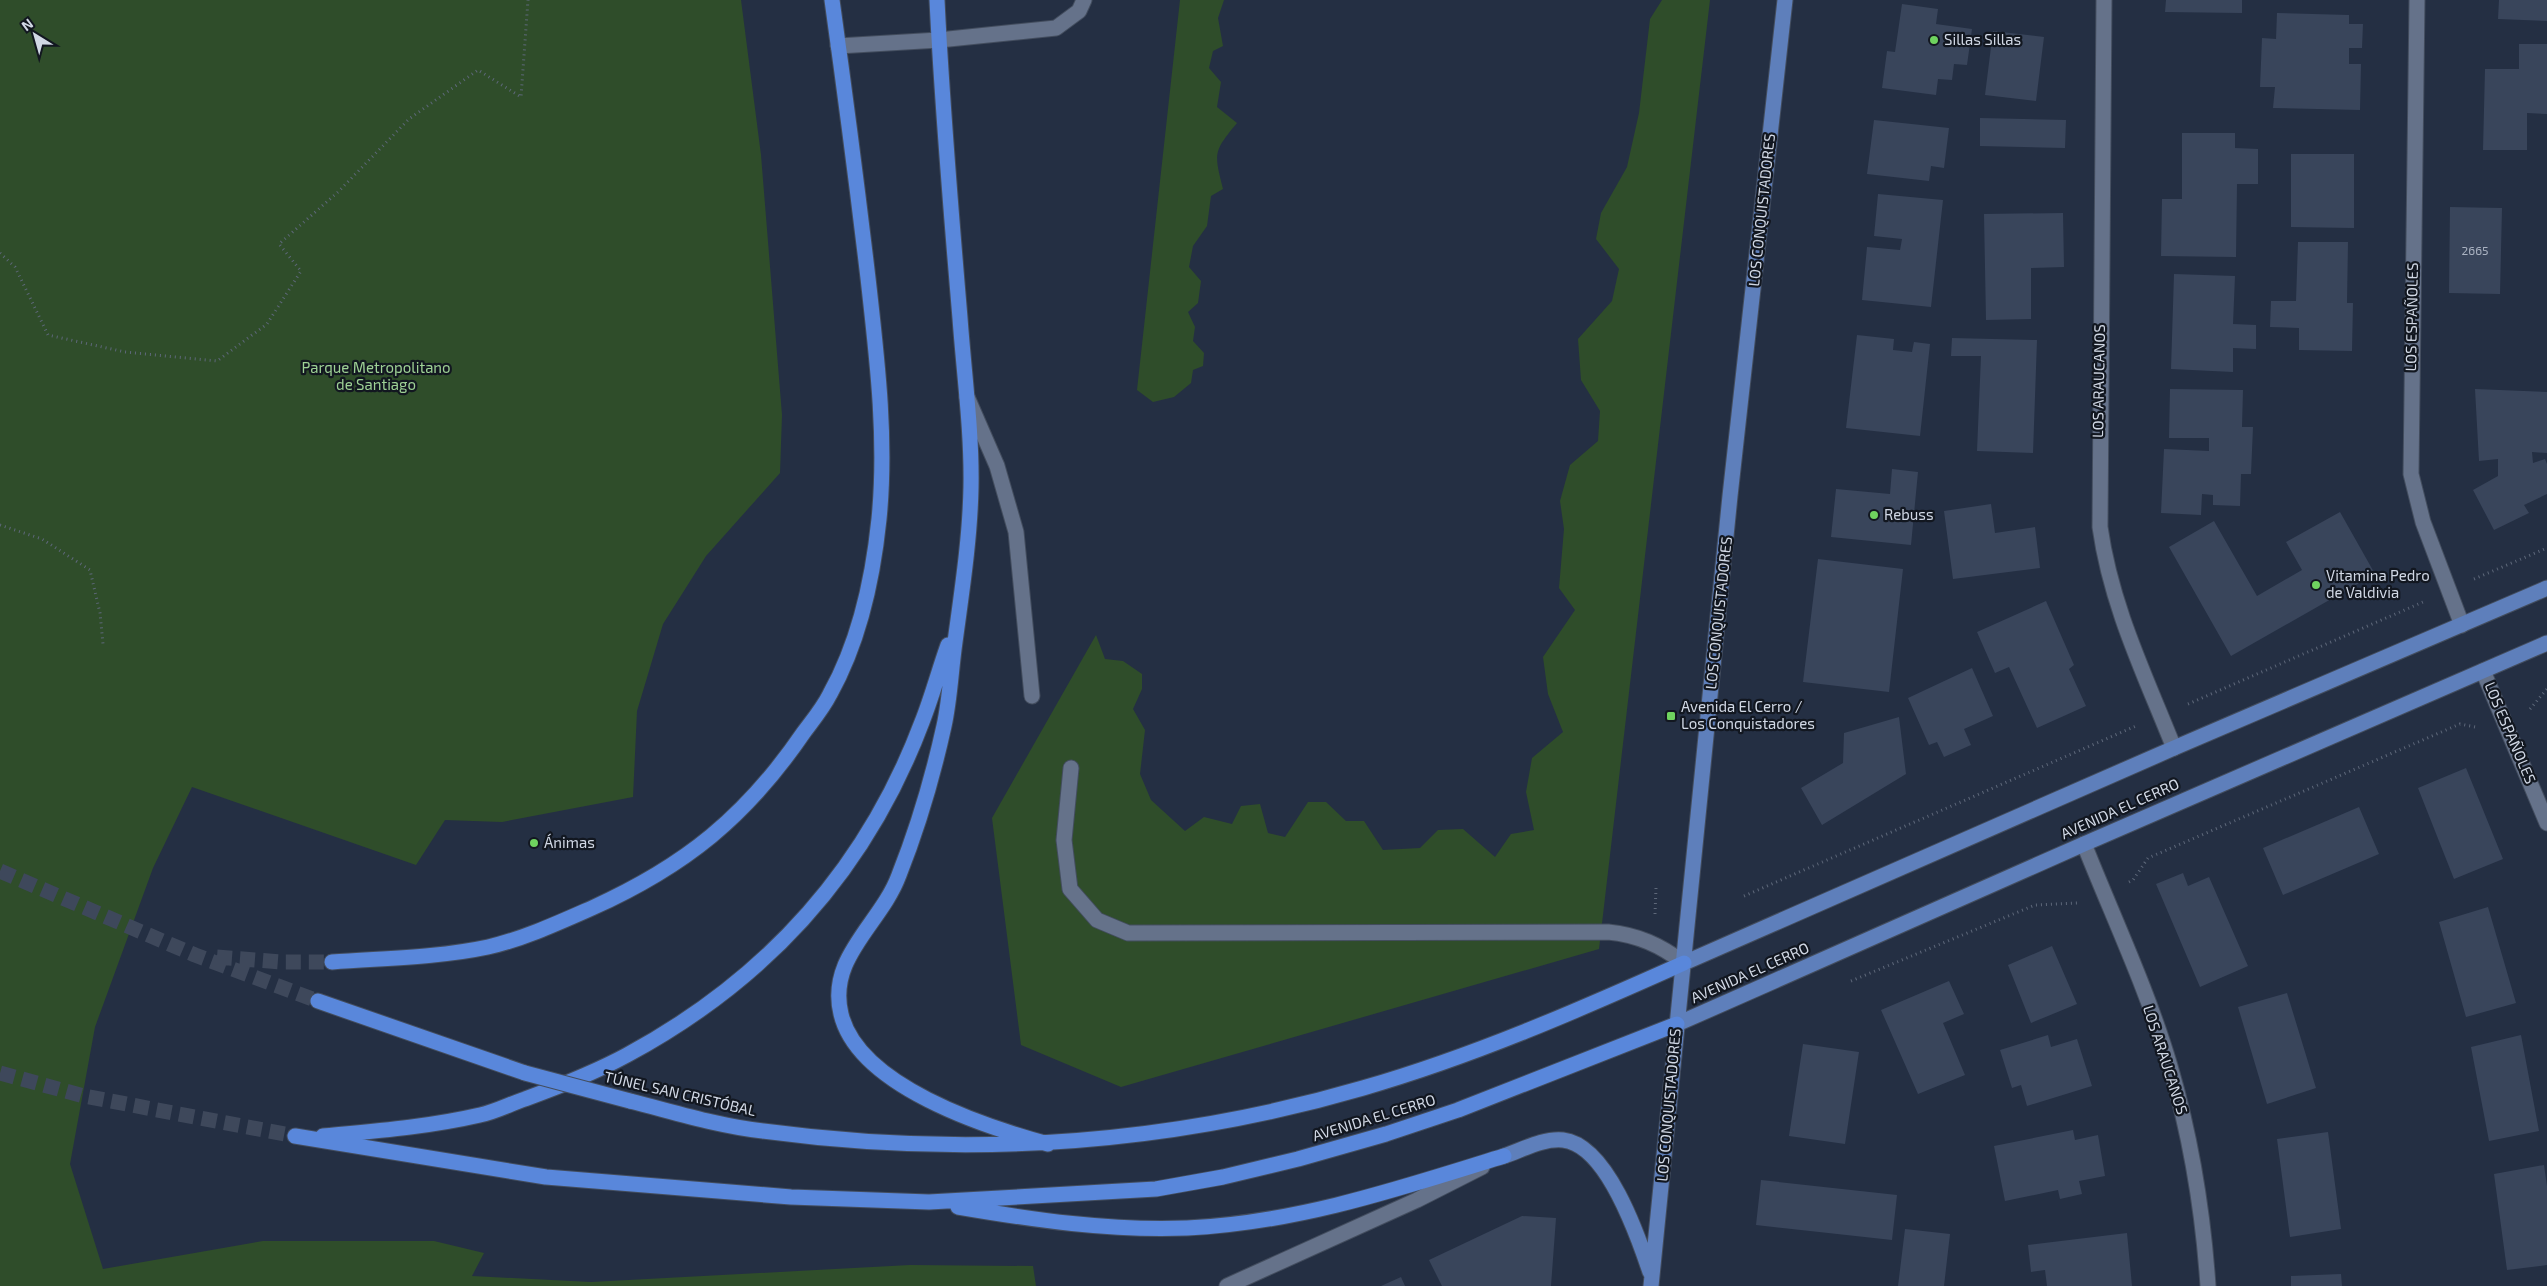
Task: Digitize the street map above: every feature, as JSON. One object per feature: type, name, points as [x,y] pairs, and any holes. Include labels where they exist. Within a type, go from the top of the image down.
[{"type":"highway","points":[[332,962],[426,957],[490,946],[552,926],[636,888],[696,850],[745,808],[787,757],[830,695],[852,644],[866,597],[879,518],[881,466],[881,421],[875,341],[832,0]]},
{"type":"highway","points":[[937,0],[966,396],[971,482],[969,548],[944,724],[915,828],[891,894],[846,960],[841,973],[838,1001],[842,1019],[856,1044],[901,1084],[955,1113],[985,1125],[1048,1144]]},
{"type":"highway","points":[[959,609],[922,723],[879,813],[841,873],[820,900],[796,929],[744,978],[682,1023],[611,1063],[576,1080],[483,1114],[427,1126],[299,1137],[546,1177],[791,1197],[929,1202],[1031,1220],[1083,1225],[1188,1228],[1258,1220],[1340,1205],[1504,1156]]},
{"type":"highway","name":"AVENIDA EL CERRO","points":[[1048,1144],[1126,1137],[1202,1125],[1283,1109],[1364,1088],[1503,1041],[1575,1012],[1684,963]]},
{"type":"highway","name":"TÚNEL SAN CRISTÓBAL","points":[[318,1001],[525,1073],[630,1102],[760,1131],[922,1146],[1048,1144]]},
{"type":"highway","name":"AVENIDA EL CERRO","points":[[929,1202],[1156,1189],[1223,1177],[1298,1159],[1458,1110],[1677,1024]]},
{"type":"main road","name":"LOS CONQUISTADORES","points":[[1651,1281],[1730,496],[1785,0]]},
{"type":"main road","name":"AVENIDA EL CERRO","points":[[1684,963],[2174,748],[2547,588]]},
{"type":"main road","name":"AVENIDA EL CERRO","points":[[1677,1024],[2084,844],[2547,643]]},
{"type":"main road","points":[[1504,1156],[1552,1140],[1564,1140],[1583,1148],[1602,1169],[1622,1203],[1639,1239],[1651,1281]]},
{"type":"street","points":[[838,46],[939,40],[1056,28],[1079,11],[1084,0]]},
{"type":"street","name":"LOS ARAUCANOS","points":[[2104,0],[2100,527],[2112,592],[2127,636],[2174,748]]},
{"type":"street","name":"LOS ESPAÑOLES","points":[[2417,0],[2411,474],[2423,522],[2462,625]]},
{"type":"street","points":[[966,396],[997,466],[1014,525],[1020,563],[1032,696]]},
{"type":"street","name":"LOS ESPAÑOLES","points":[[2483,671],[2547,823]]},
{"type":"street","points":[[1071,768],[1064,840],[1070,889],[1096,920],[1128,933],[1608,932],[1638,936],[1665,949],[1684,963]]},
{"type":"street","name":"LOS ARAUCANOS","points":[[2084,844],[2169,1064],[2188,1134],[2203,1225],[2208,1286]]},
{"type":"street","points":[[1227,1286],[1417,1200],[1504,1156]]},
{"type":"path","points":[[0,253],[15,267],[48,335],[125,352],[217,361],[268,324],[301,270],[279,244],[338,192],[409,119],[478,70],[521,97],[528,0]]},
{"type":"path","points":[[0,525],[42,538],[90,570],[100,613],[103,644]]},
{"type":"path","points":[[1850,981],[2035,905],[2074,904],[2133,880],[2148,858],[2460,724],[2478,727],[2505,723],[2533,707],[2547,689]]},
{"type":"green space","name":"Parque Metropolitano de Santiago","points":[[0,0],[741,0],[761,155],[782,415],[780,473],[706,556],[663,624],[637,711],[633,797],[502,822],[445,820],[416,865],[192,787],[153,868],[95,1027],[70,1164],[103,1269],[263,1241],[434,1241],[484,1253],[472,1276],[591,1282],[910,1265],[1033,1266],[1036,1286],[0,1286]]},
{"type":"green space","points":[[1180,0],[1224,0],[1218,18],[1223,46],[1213,51],[1209,68],[1221,82],[1217,107],[1237,123],[1223,140],[1218,153],[1218,168],[1223,189],[1211,196],[1207,226],[1193,246],[1189,267],[1201,281],[1198,303],[1188,312],[1195,327],[1193,341],[1204,353],[1203,366],[1193,370],[1191,383],[1174,397],[1153,402],[1137,390]]},
{"type":"green space","points":[[1662,0],[1710,0],[1599,949],[1121,1087],[1021,1045],[992,818],[1096,635],[1105,659],[1123,661],[1142,674],[1142,689],[1133,709],[1145,730],[1140,774],[1151,800],[1185,831],[1204,817],[1232,824],[1241,806],[1260,804],[1268,833],[1285,837],[1308,802],[1326,802],[1346,821],[1364,821],[1383,850],[1420,848],[1438,830],[1463,829],[1495,857],[1511,834],[1534,830],[1526,792],[1532,758],[1563,732],[1548,694],[1543,657],[1575,610],[1559,588],[1564,529],[1560,501],[1570,465],[1598,441],[1600,411],[1581,380],[1578,339],[1612,301],[1619,269],[1596,239],[1601,213],[1627,167],[1639,113],[1650,19]]},
{"type":"building","points":[[2166,0],[2242,0],[2242,13],[2165,12]]},
{"type":"building","points":[[2499,0],[2547,0],[2547,21],[2498,19]]},
{"type":"building","name":"Sillas Sillas","points":[[1902,4],[1938,9],[1936,24],[1972,29],[1967,65],[1954,64],[1952,80],[1938,79],[1936,95],[1882,88],[1887,51],[1895,52]]},
{"type":"building","points":[[2277,13],[2349,15],[2349,24],[2363,24],[2362,48],[2349,48],[2349,64],[2361,64],[2360,110],[2273,108],[2275,87],[2260,87],[2262,38],[2276,39]]},
{"type":"building","points":[[1993,31],[2044,37],[2036,101],[1985,95]]},
{"type":"building","points":[[2519,44],[2547,44],[2547,114],[2527,113],[2527,150],[2483,150],[2485,69],[2519,69]]},
{"type":"building","points":[[1980,118],[2066,120],[2065,148],[1980,146]]},
{"type":"building","points":[[1874,120],[1949,128],[1944,168],[1931,166],[1929,181],[1867,174]]},
{"type":"building","points":[[2182,133],[2235,133],[2235,148],[2258,149],[2258,184],[2237,184],[2236,257],[2161,256],[2162,199],[2182,199]]},
{"type":"building","points":[[2291,154],[2354,154],[2354,228],[2291,227]]},
{"type":"building","points":[[1878,194],[1943,200],[1931,307],[1862,300],[1867,247],[1900,250],[1902,239],[1874,236]]},
{"type":"building","points":[[2450,207],[2502,208],[2500,294],[2449,293]]},
{"type":"building","points":[[2063,213],[2064,267],[2031,268],[2031,319],[1986,320],[1984,214]]},
{"type":"building","points":[[2298,242],[2348,242],[2347,303],[2353,303],[2352,351],[2299,350],[2299,328],[2270,327],[2271,301],[2296,301]]},
{"type":"building","points":[[2174,274],[2235,276],[2233,324],[2256,325],[2256,349],[2233,348],[2233,372],[2171,369]]},
{"type":"building","points":[[1857,335],[1894,339],[1893,350],[1912,352],[1914,342],[1930,344],[1920,436],[1846,428]]},
{"type":"building","points":[[1952,338],[2037,340],[2033,453],[1977,451],[1981,356],[1951,356]]},
{"type":"building","points":[[2170,389],[2243,390],[2242,427],[2253,427],[2251,474],[2241,474],[2240,506],[2213,505],[2213,495],[2202,494],[2201,515],[2161,513],[2164,449],[2209,451],[2209,438],[2169,438]]},
{"type":"building","points":[[2475,389],[2547,392],[2547,453],[2532,452],[2533,463],[2545,459],[2547,464],[2547,494],[2524,505],[2529,513],[2494,530],[2473,490],[2498,476],[2498,459],[2479,461]]},
{"type":"building","name":"Rebuss","points":[[1892,469],[1918,472],[1911,545],[1831,537],[1836,489],[1890,494]]},
{"type":"building","points":[[1991,504],[1995,533],[2035,527],[2040,568],[1953,579],[1944,511]]},
{"type":"building","name":"Vitamina Pedro de Valdivia","points":[[2340,512],[2375,574],[2231,656],[2169,547],[2214,521],[2257,596],[2302,570],[2286,542]]},
{"type":"building","points":[[1818,559],[1903,569],[1889,692],[1803,682]]},
{"type":"building","points":[[2046,601],[2074,665],[2069,669],[2086,706],[2037,728],[2009,667],[1995,673],[1977,632]]},
{"type":"building","points":[[1972,668],[1993,716],[1964,729],[1971,745],[1944,757],[1937,742],[1929,745],[1908,698]]},
{"type":"building","points":[[1899,717],[1906,774],[1822,825],[1801,788],[1843,763],[1844,733]]},
{"type":"building","points":[[2466,768],[2503,859],[2454,879],[2418,788]]},
{"type":"building","points":[[2359,807],[2379,854],[2283,895],[2263,848]]},
{"type":"building","points":[[2183,873],[2188,886],[2209,877],[2248,966],[2200,987],[2156,884]]},
{"type":"building","points":[[2488,907],[2516,1003],[2466,1017],[2439,922]]},
{"type":"building","points":[[2052,946],[2077,1004],[2031,1023],[2008,965]]},
{"type":"building","points":[[1949,981],[1964,1014],[1943,1023],[1965,1075],[1918,1094],[1881,1010]]},
{"type":"building","points":[[2287,993],[2316,1088],[2267,1104],[2238,1007]]},
{"type":"building","points":[[2048,1035],[2051,1047],[2077,1039],[2092,1086],[2027,1106],[2021,1085],[2012,1088],[2000,1050]]},
{"type":"building","points":[[2521,1035],[2539,1131],[2489,1141],[2471,1047]]},
{"type":"building","points":[[1803,1044],[1859,1052],[1845,1144],[1789,1136]]},
{"type":"building","points":[[2073,1130],[2075,1140],[2098,1135],[2105,1176],[2079,1181],[2082,1194],[2060,1199],[2058,1190],[2005,1201],[1994,1146]]},
{"type":"building","points":[[2328,1132],[2341,1229],[2290,1237],[2277,1139]]},
{"type":"building","points":[[2544,1165],[2547,1186],[2547,1265],[2507,1270],[2494,1174]]},
{"type":"building","points":[[1761,1180],[1897,1195],[1892,1240],[1756,1225]]},
{"type":"building","points":[[1522,1216],[1556,1218],[1551,1286],[1442,1286],[1429,1260]]},
{"type":"building","points":[[1905,1229],[1950,1234],[1944,1286],[1898,1286]]},
{"type":"building","points":[[2127,1233],[2132,1286],[2047,1286],[2045,1270],[2031,1272],[2028,1245]]},
{"type":"building","points":[[2341,1274],[2342,1286],[2291,1286],[2291,1276]]},
{"type":"building","points":[[1401,1277],[1405,1286],[1381,1286]]},
{"type":"tunnel","points":[[0,871],[195,955],[318,1001]]},
{"type":"tunnel","points":[[217,957],[282,962],[332,962]]},
{"type":"tunnel","points":[[0,1073],[84,1096],[295,1136]]},
{"type":"place","name":"Sillas Sillas","points":[[1934,40]]},
{"type":"place","name":"Rebuss","points":[[1874,515]]},
{"type":"place","name":"Vitamina Pedro de Valdivia","points":[[2316,585]]},
{"type":"place","name":"Avenida El Cerro / Los Conquistadores","points":[[1671,716]]},
{"type":"place","name":"Ánimas","points":[[534,843]]}]
